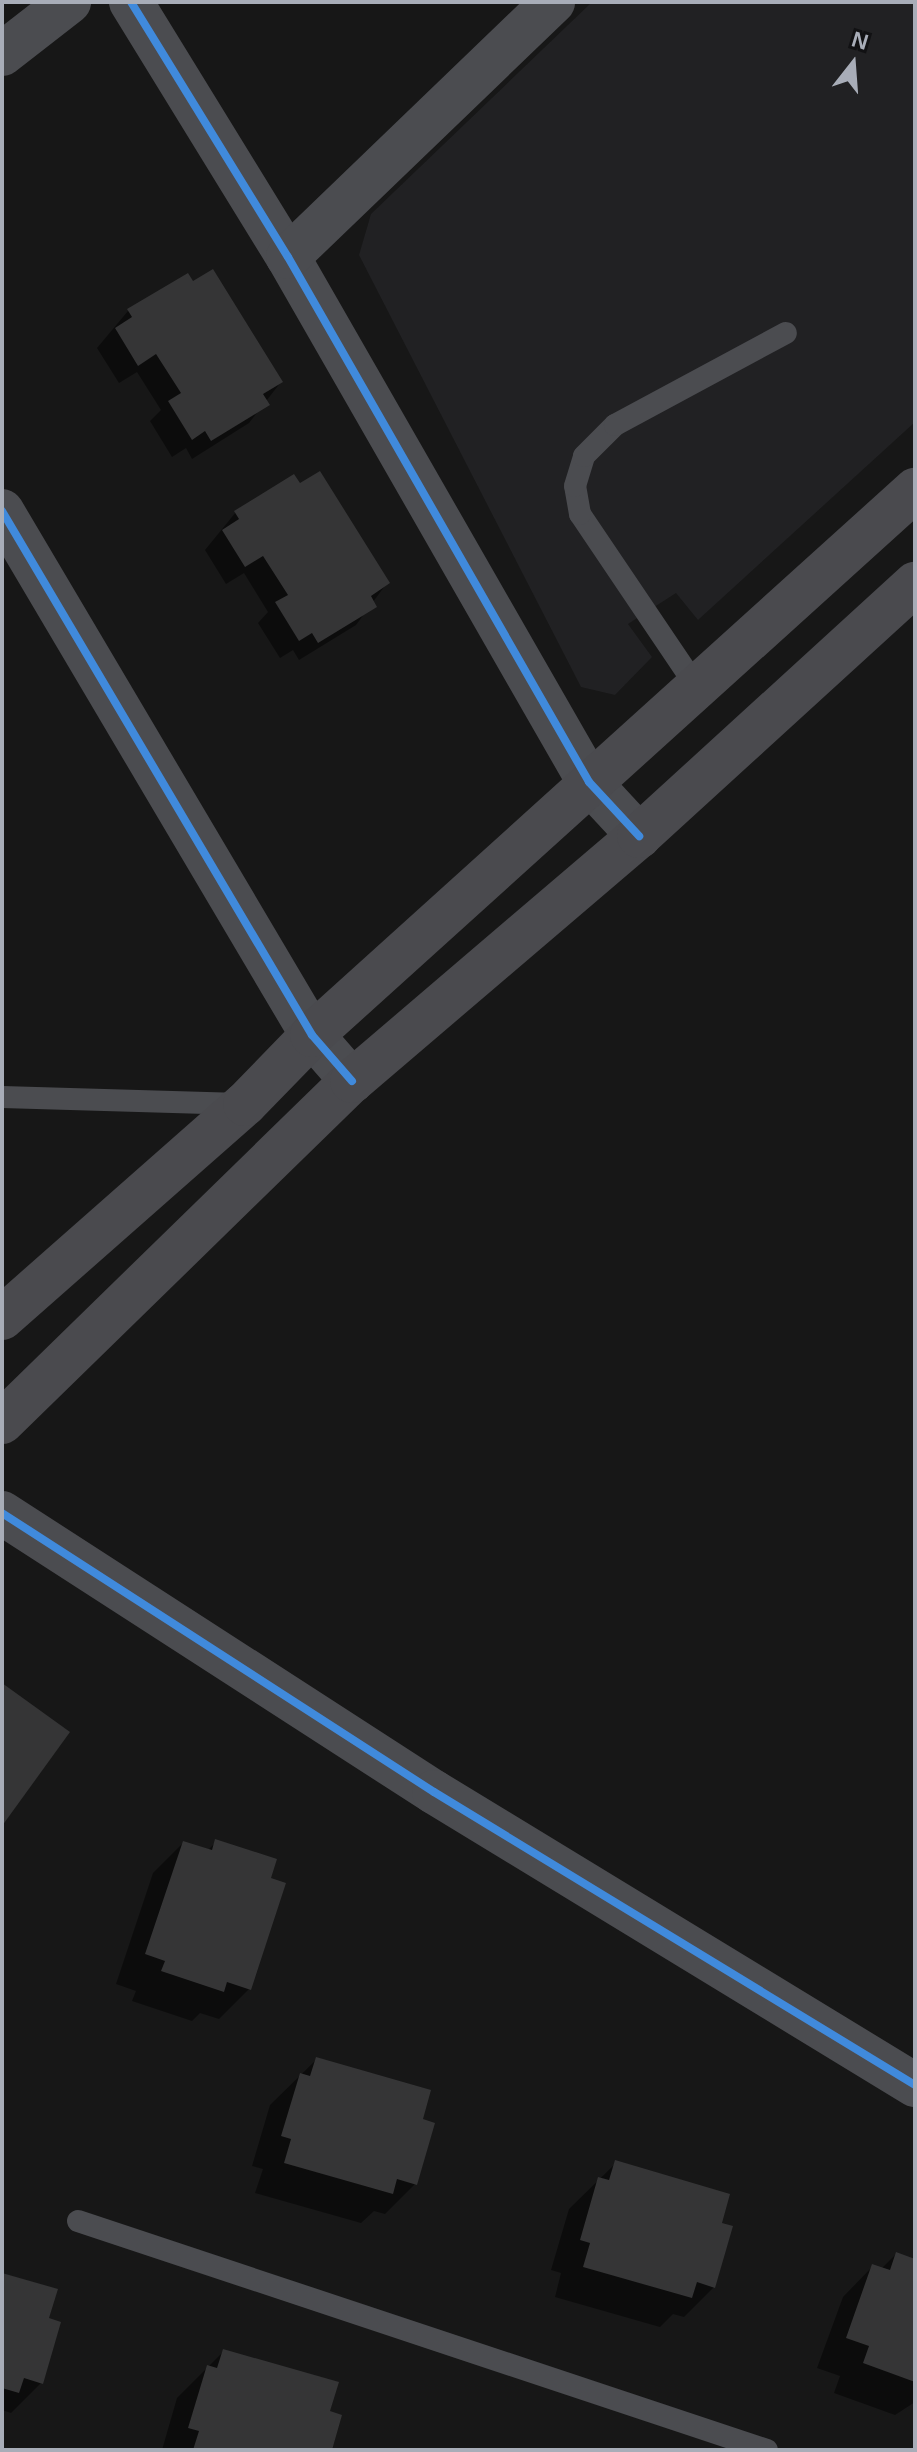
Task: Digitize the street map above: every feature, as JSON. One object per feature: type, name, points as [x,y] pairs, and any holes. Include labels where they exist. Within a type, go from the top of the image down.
[{"type":"main road","points":[[2,1318],[245,1104],[312,1035],[915,490]]},
{"type":"main road","points":[[2,1422],[352,1081],[639,836],[915,584]]},
{"type":"street","points":[[2,54],[69,2]]},
{"type":"street","points":[[131,2],[288,257],[589,782],[639,836]]},
{"type":"street","points":[[288,257],[553,2]]},
{"type":"street","points":[[2,511],[312,1035],[352,1081]]},
{"type":"street","points":[[2,1513],[434,1792],[915,2085]]},
{"type":"lane","points":[[696,686],[580,514],[575,486],[584,456],[615,425],[786,333]]},
{"type":"lane","points":[[2,1097],[245,1104]]},
{"type":"lane","points":[[78,2221],[767,2450]]},
{"type":"shaded area","points":[[592,2],[915,2],[915,422],[698,620],[676,593],[628,624],[652,657],[615,695],[581,687],[359,255],[371,214]]},
{"type":"building","points":[[213,269],[283,382],[263,394],[270,405],[211,441],[205,431],[192,440],[168,401],[181,393],[156,354],[138,366],[115,328],[132,317],[127,309],[188,273],[193,281]]},
{"type":"building","points":[[320,471],[390,583],[371,596],[377,607],[318,643],[312,633],[299,641],[275,602],[288,595],[263,556],[245,567],[222,530],[239,519],[234,511],[294,474],[300,483]]},
{"type":"building","points":[[2,1683],[70,1732],[2,1826]]},
{"type":"building","points":[[215,1839],[277,1859],[271,1878],[286,1883],[251,1990],[227,1982],[224,1992],[161,1971],[165,1961],[145,1954],[183,1841],[212,1850]]},
{"type":"building","points":[[316,2057],[431,2090],[423,2119],[435,2123],[417,2185],[397,2179],[393,2194],[284,2163],[291,2139],[281,2136],[300,2073],[310,2076]]},
{"type":"building","points":[[615,2160],[730,2194],[722,2223],[733,2226],[715,2288],[697,2282],[692,2298],[583,2267],[590,2243],[580,2240],[598,2177],[609,2180]]},
{"type":"building","points":[[896,2252],[915,2259],[915,2382],[863,2363],[869,2346],[846,2338],[872,2264],[890,2270]]},
{"type":"building","points":[[2,2273],[58,2289],[49,2318],[61,2322],[43,2384],[24,2378],[19,2393],[2,2388]]},
{"type":"building","points":[[223,2349],[339,2382],[330,2411],[342,2415],[332,2450],[193,2450],[199,2431],[188,2428],[207,2365],[217,2368]]},
{"type":"cycle path","points":[[131,2],[288,257],[589,782],[639,836]]},
{"type":"cycle path","points":[[2,511],[312,1035],[352,1081]]},
{"type":"cycle path","points":[[2,1513],[434,1792],[915,2085]]}]
